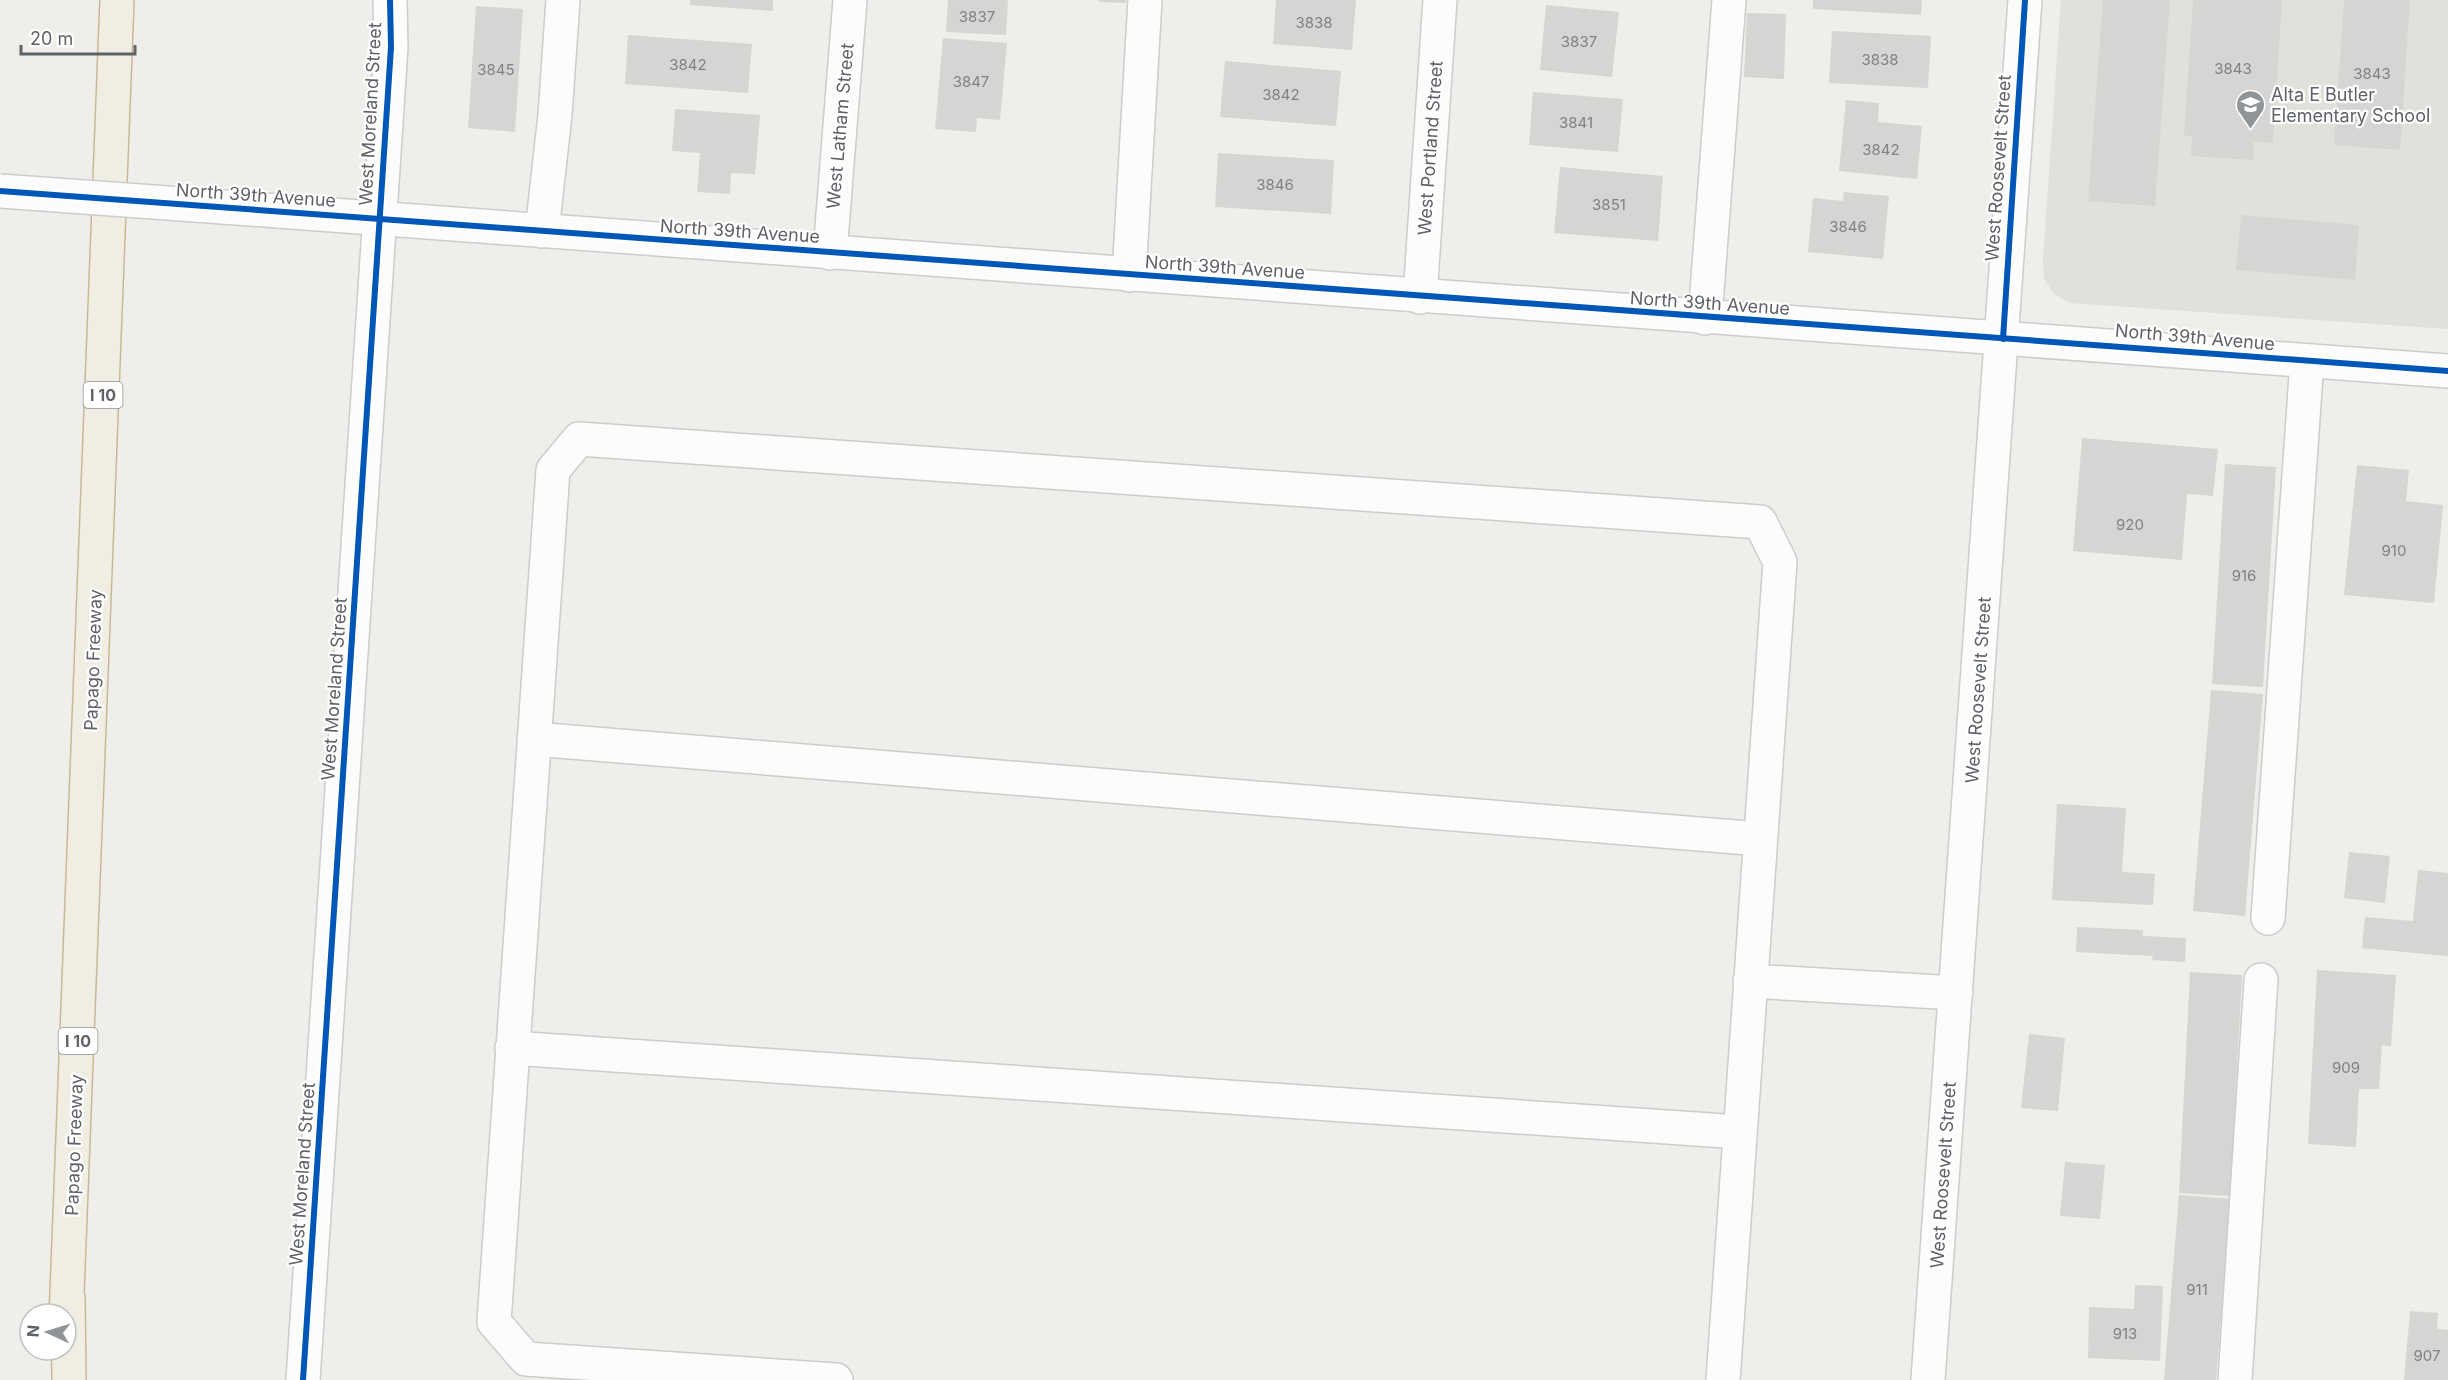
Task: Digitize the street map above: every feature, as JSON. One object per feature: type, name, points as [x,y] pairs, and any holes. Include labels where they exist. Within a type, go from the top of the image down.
[{"type":"highway","name":"Papago Freeway","points":[[67,1302],[117,0]]},
{"type":"highway","points":[[62,1380],[63,1362]]},
{"type":"highway","name":"Papago Freeway","points":[[69,1362],[69,1380]]},
{"type":"street","name":"West Moreland Street","points":[[303,1380],[391,47],[390,0]]},
{"type":"street","points":[[542,231],[555,115],[563,0]]},
{"type":"street","name":"West Latham Street","points":[[830,253],[850,0]]},
{"type":"street","points":[[1129,275],[1145,0]]},
{"type":"street","name":"West Portland Street","points":[[1420,297],[1440,0]]},
{"type":"street","points":[[1705,318],[1729,0]]},
{"type":"street","name":"West Roosevelt Street","points":[[1928,1380],[2025,0]]},
{"type":"street","name":"North 39th Avenue","points":[[0,191],[1705,318],[2002,339],[2068,341],[2448,371]]},
{"type":"street","points":[[2268,918],[2307,361]]},
{"type":"street","points":[[836,1380],[526,1359],[494,1322],[553,470],[579,439],[1760,522],[1780,562],[1722,1380]]},
{"type":"street","points":[[534,739],[1760,839]]},
{"type":"street","points":[[2235,1380],[2261,980]]},
{"type":"street","points":[[1750,981],[1956,993]]},
{"type":"street","points":[[512,1048],[1740,1132]]},
{"type":"shaded area","name":"Alta E Butler Elementary School","points":[[2061,0],[2448,0],[2448,329],[2069,303],[2054,294],[2044,279],[2043,260]]},
{"type":"building","points":[[690,0],[773,0],[773,11],[690,5]]},
{"type":"building","points":[[948,0],[1008,0],[1006,35],[946,32]]},
{"type":"building","points":[[1099,0],[1126,0],[1126,3],[1099,2]]},
{"type":"building","points":[[1276,0],[1356,0],[1352,50],[1273,44]]},
{"type":"building","points":[[1813,0],[1922,0],[1921,15],[1813,9]]},
{"type":"building","points":[[2103,0],[2170,0],[2155,206],[2088,201]]},
{"type":"building","points":[[2193,0],[2282,0],[2273,143],[2254,142],[2253,160],[2191,156],[2192,136],[2184,135]]},
{"type":"building","points":[[2344,0],[2410,0],[2400,150],[2334,145]]},
{"type":"building","points":[[1546,5],[1619,12],[1612,77],[1540,70]]},
{"type":"building","points":[[476,6],[523,9],[515,132],[468,128]]},
{"type":"building","points":[[1747,13],[1786,14],[1784,79],[1744,77]]},
{"type":"building","points":[[1832,31],[1931,36],[1928,88],[1829,83]]},
{"type":"building","points":[[628,35],[752,44],[748,93],[625,84]]},
{"type":"building","points":[[943,38],[1007,43],[1000,120],[977,118],[976,132],[935,129]]},
{"type":"building","points":[[1225,61],[1341,71],[1336,126],[1220,117]]},
{"type":"building","points":[[1533,92],[1623,99],[1618,152],[1529,145]]},
{"type":"building","points":[[1846,100],[1879,103],[1878,122],[1922,126],[1917,179],[1839,171]]},
{"type":"building","points":[[675,109],[760,115],[755,174],[731,173],[730,194],[697,192],[700,153],[672,151]]},
{"type":"building","points":[[1218,153],[1334,160],[1331,214],[1215,207]]},
{"type":"building","points":[[1560,167],[1663,176],[1658,241],[1554,233]]},
{"type":"building","points":[[1844,192],[1889,196],[1883,259],[1808,252],[1813,198],[1843,201]]},
{"type":"building","points":[[2241,215],[2359,225],[2355,280],[2236,270]]},
{"type":"building","points":[[2082,438],[2218,449],[2213,496],[2187,494],[2182,560],[2073,551]]},
{"type":"building","points":[[2225,464],[2276,467],[2263,687],[2212,684]]},
{"type":"building","points":[[2357,465],[2409,470],[2406,501],[2443,505],[2434,603],[2344,595]]},
{"type":"building","points":[[2211,690],[2263,694],[2245,916],[2193,911]]},
{"type":"building","points":[[2057,804],[2126,808],[2122,872],[2155,874],[2153,905],[2052,900]]},
{"type":"building","points":[[2349,852],[2390,856],[2385,903],[2344,898]]},
{"type":"building","points":[[2418,870],[2448,873],[2448,956],[2362,948],[2365,917],[2413,921]]},
{"type":"building","points":[[2077,927],[2143,930],[2143,936],[2186,938],[2185,962],[2152,960],[2153,956],[2076,952]]},
{"type":"building","points":[[2317,970],[2396,975],[2391,1046],[2382,1045],[2379,1089],[2359,1089],[2356,1147],[2308,1144]]},
{"type":"building","points":[[2190,972],[2242,975],[2230,1196],[2179,1193]]},
{"type":"building","points":[[2029,1034],[2065,1038],[2058,1111],[2021,1108]]},
{"type":"building","points":[[2065,1162],[2105,1165],[2100,1219],[2060,1216]]},
{"type":"building","points":[[2179,1195],[2231,1199],[2216,1380],[2164,1380]]},
{"type":"building","points":[[2135,1285],[2163,1286],[2160,1361],[2088,1358],[2089,1307],[2134,1309]]},
{"type":"building","points":[[2410,1311],[2438,1313],[2437,1329],[2448,1330],[2448,1380],[2404,1380]]},
{"type":"cycle path","points":[[303,1380],[391,47],[390,0]]},
{"type":"cycle path","points":[[2003,339],[2025,0]]},
{"type":"cycle path","points":[[0,191],[2448,371]]},
{"type":"place","name":"Alta E Butler Elementary School","points":[[2250,130]]}]
